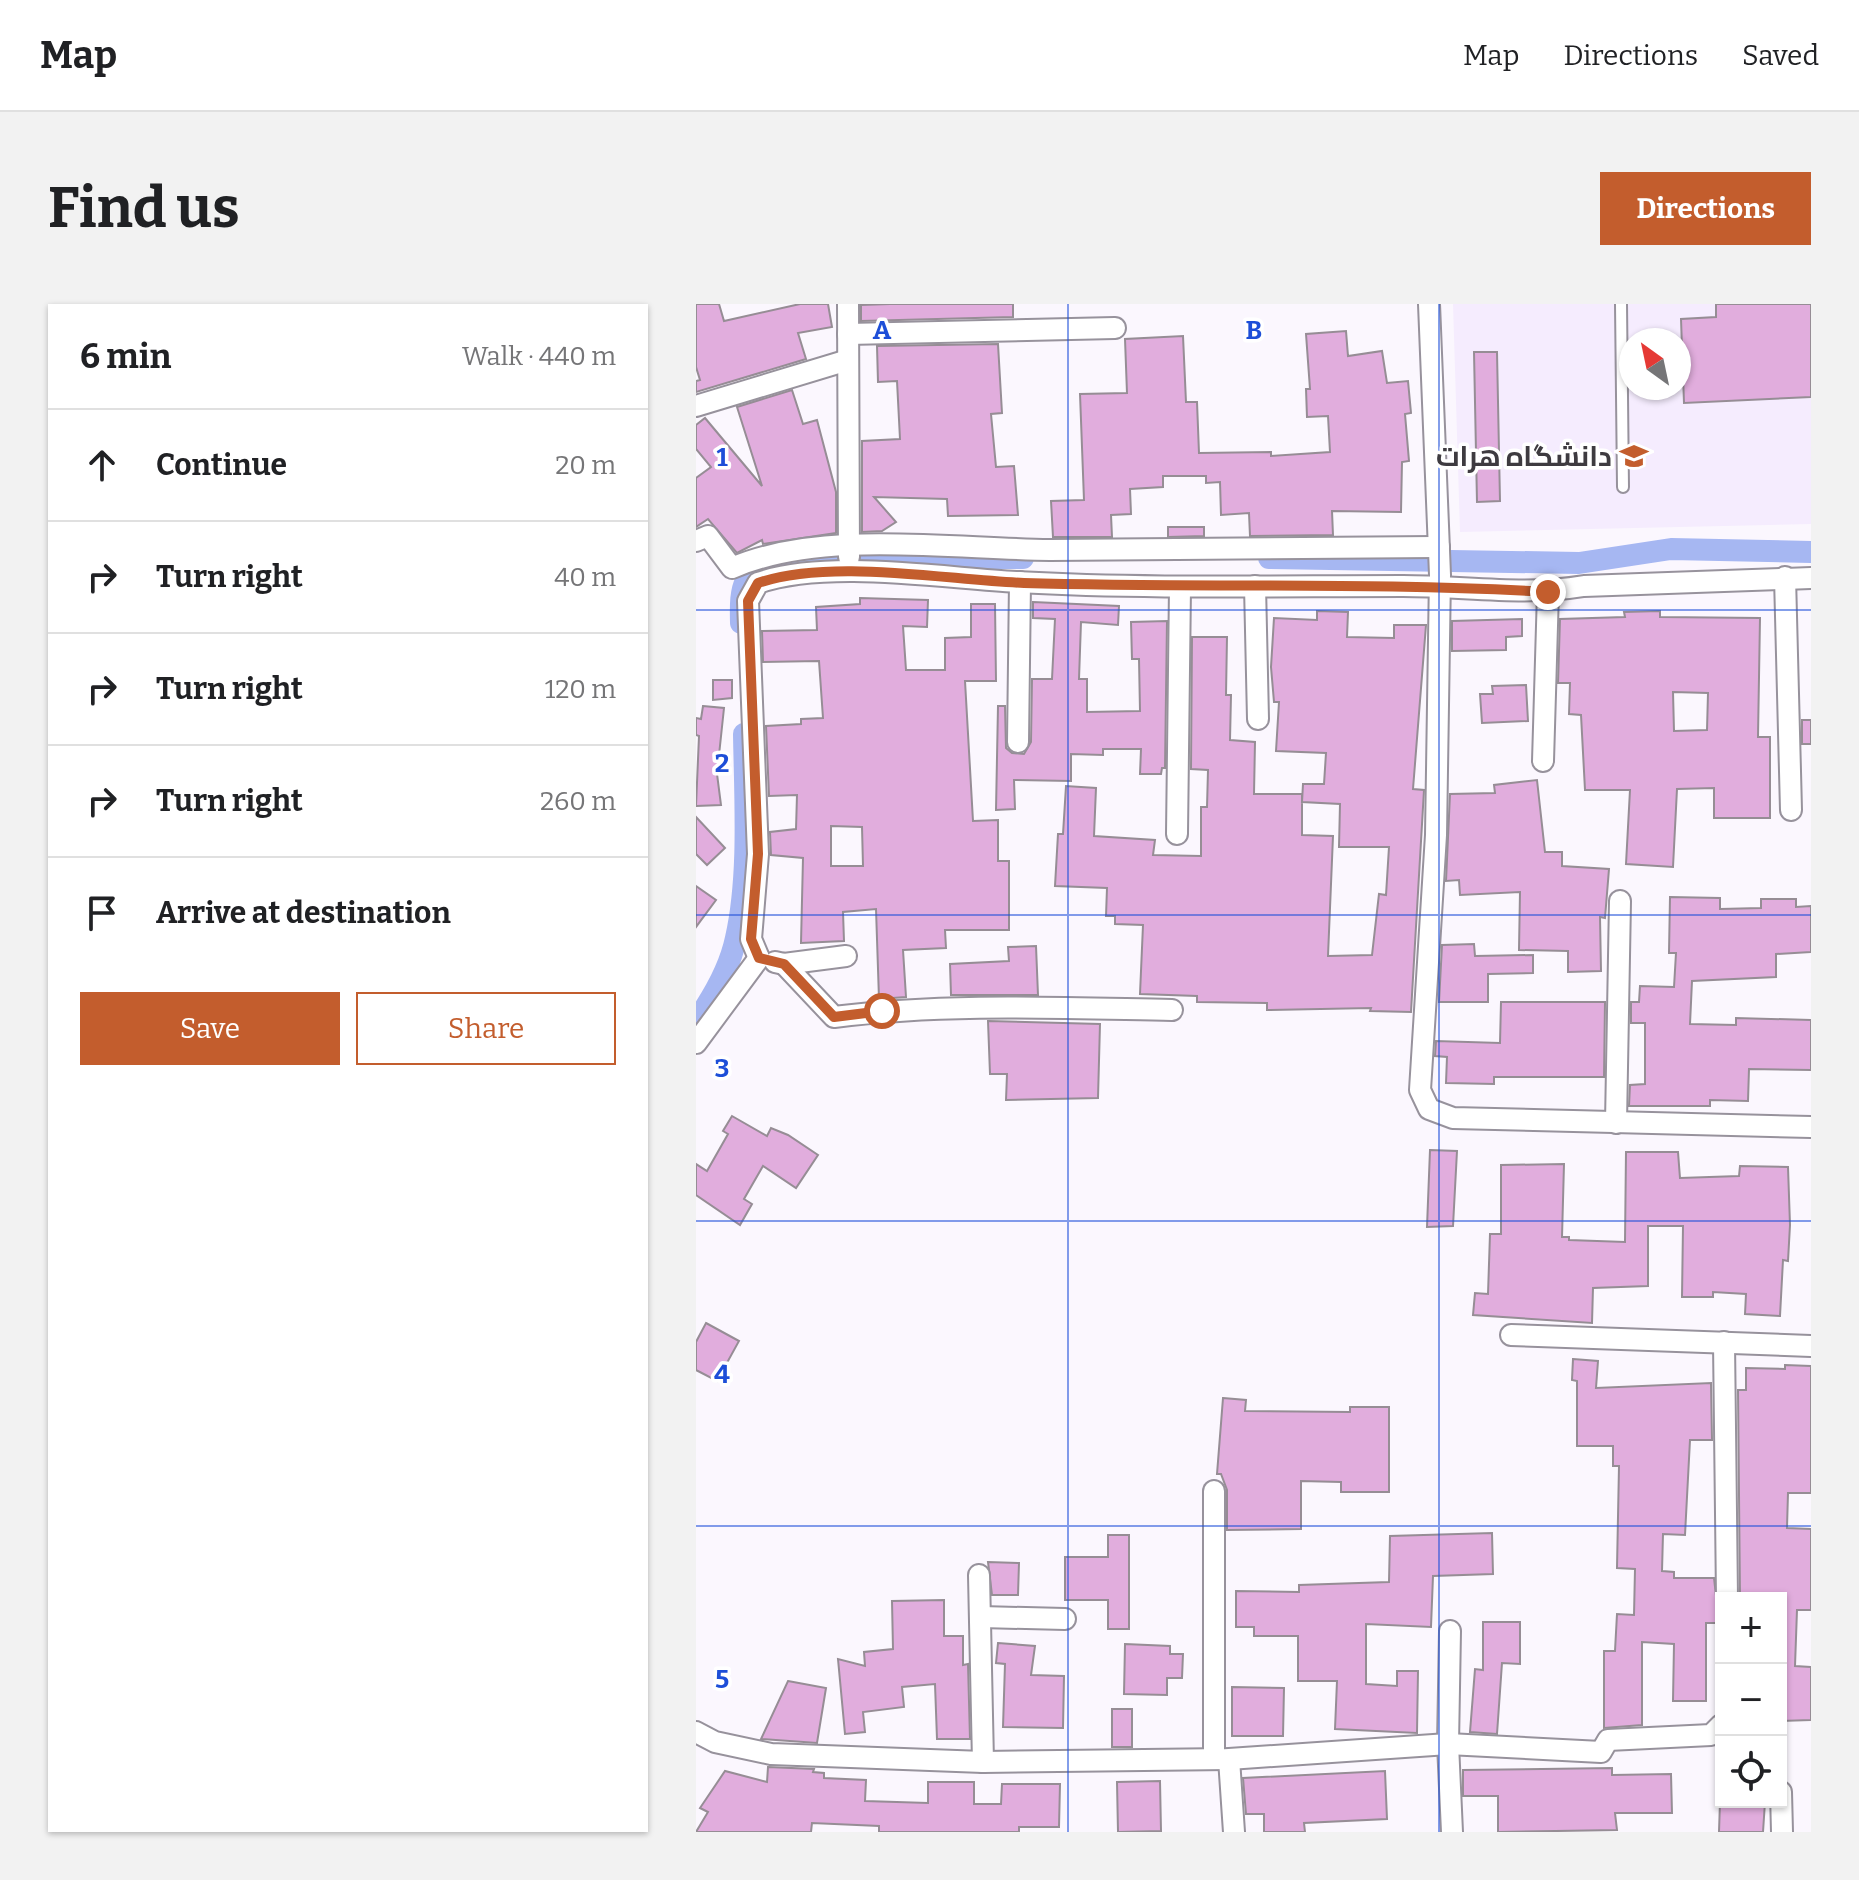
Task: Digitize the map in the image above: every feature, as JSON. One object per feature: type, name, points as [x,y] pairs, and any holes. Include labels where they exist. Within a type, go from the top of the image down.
[{"type":"street","points":[[848,304],[850,561]]},
{"type":"street","points":[[1429,304],[1440,581],[1436,835],[1420,1090],[1429,1109],[1453,1118],[1811,1127]]},
{"type":"street","points":[[848,334],[1115,328]]},
{"type":"street","points":[[696,406],[848,360]]},
{"type":"street","points":[[696,541],[708,536],[732,568],[756,556],[793,548],[850,561],[1020,582],[1180,587],[1440,581],[1548,592],[1584,586],[1811,578]]},
{"type":"street","points":[[759,958],[751,939],[758,854],[748,601],[758,583],[850,561],[1050,550],[1439,547]]},
{"type":"street","points":[[1785,577],[1791,810]]},
{"type":"street","points":[[1018,742],[1020,582]]},
{"type":"street","points":[[1255,586],[1258,719]]},
{"type":"street","points":[[1177,834],[1180,587]]},
{"type":"street","points":[[1543,761],[1548,592]]},
{"type":"street","points":[[1616,1123],[1620,901]]},
{"type":"street","points":[[759,958],[784,964],[846,956]]},
{"type":"street","points":[[696,1043],[759,958]]},
{"type":"street","points":[[784,964],[834,1017],[882,1011],[1018,1008],[1172,1010]]},
{"type":"street","points":[[1511,1335],[1811,1346]]},
{"type":"street","points":[[1724,1342],[1727,1592]]},
{"type":"street","points":[[1214,1491],[1222,1759],[1234,1832]]},
{"type":"street","points":[[979,1575],[983,1762]]},
{"type":"street","points":[[981,1617],[1065,1619]]},
{"type":"street","points":[[1450,1631],[1448,1744],[1452,1832]]},
{"type":"street","points":[[696,1732],[715,1742],[771,1754],[983,1762],[1222,1759],[1448,1744],[1601,1752],[1608,1740],[1711,1735],[1715,1731]]},
{"type":"street","points":[[1781,1808],[1782,1832]]},
{"type":"lane","points":[[1621,304],[1623,487]]},
{"type":"shaded area","name":"دانشگاه هرات","points":[[1453,304],[1811,304],[1811,524],[1460,532]]},
{"type":"building","points":[[696,304],[719,304],[724,321],[800,304],[828,304],[832,327],[798,333],[806,359],[696,392],[696,381],[700,380],[696,367]]},
{"type":"building","points":[[1013,304],[1013,317],[861,321],[861,305]]},
{"type":"building","points":[[1716,304],[1811,304],[1811,397],[1684,403],[1684,400],[1691,400],[1691,328],[1681,328],[1681,319],[1716,317]]},
{"type":"building","points":[[1346,331],[1348,356],[1382,351],[1387,383],[1408,381],[1411,413],[1405,414],[1409,461],[1402,462],[1401,512],[1332,511],[1333,535],[1250,536],[1249,513],[1221,515],[1220,482],[1206,483],[1206,476],[1163,476],[1163,487],[1130,489],[1131,514],[1111,515],[1112,537],[1053,537],[1051,501],[1084,500],[1080,394],[1127,393],[1125,339],[1183,336],[1186,402],[1197,402],[1199,453],[1271,452],[1271,456],[1330,452],[1328,416],[1307,417],[1306,389],[1310,389],[1306,334]]},
{"type":"building","points":[[998,344],[1002,413],[991,414],[996,467],[1014,466],[1018,515],[948,516],[947,499],[874,497],[896,522],[882,531],[862,532],[862,441],[900,439],[897,381],[878,382],[877,346]]},
{"type":"building","points":[[1474,352],[1497,352],[1500,501],[1477,502]]},
{"type":"building","points":[[792,390],[803,424],[817,420],[836,492],[836,533],[763,544],[762,540],[737,553],[708,519],[696,527],[696,478],[711,467],[696,449],[696,425],[705,418],[762,486],[737,407]]},
{"type":"building","points":[[1168,527],[1204,527],[1204,536],[1168,537]]},
{"type":"building","points":[[860,598],[928,600],[927,627],[903,626],[906,670],[945,670],[945,638],[971,637],[971,604],[995,604],[996,681],[965,681],[973,821],[998,820],[998,861],[1009,861],[1009,930],[945,930],[946,948],[903,950],[906,997],[879,999],[876,909],[843,912],[844,941],[801,943],[803,858],[771,855],[770,832],[796,829],[797,795],[769,796],[766,726],[801,724],[801,719],[823,718],[819,661],[763,662],[762,631],[817,630],[816,607],[860,604]],"holes":[[[831,826],[862,827],[863,866],[831,866]]]},
{"type":"building","points":[[1033,602],[1119,606],[1118,625],[1081,622],[1079,679],[1087,679],[1087,712],[1140,711],[1139,659],[1132,659],[1131,622],[1167,621],[1165,768],[1162,768],[1161,774],[1140,774],[1141,749],[1103,749],[1103,755],[1071,754],[1071,781],[1014,780],[1015,809],[996,810],[998,706],[1005,706],[1006,748],[1012,753],[1024,754],[1031,742],[1032,679],[1052,679],[1055,619],[1033,618]]},
{"type":"building","points":[[1317,611],[1348,612],[1347,637],[1394,638],[1394,625],[1426,625],[1413,789],[1424,790],[1411,1012],[1370,1011],[1371,1008],[1267,1010],[1267,1003],[1197,1002],[1197,996],[1140,994],[1143,925],[1115,924],[1115,916],[1106,916],[1107,888],[1055,886],[1058,834],[1063,834],[1066,786],[1096,788],[1094,836],[1155,840],[1153,855],[1201,856],[1201,807],[1207,807],[1208,770],[1191,769],[1192,637],[1227,637],[1226,695],[1231,695],[1230,740],[1255,742],[1254,794],[1302,794],[1302,802],[1303,784],[1324,784],[1326,753],[1276,751],[1279,702],[1274,702],[1271,667],[1274,618],[1317,620]],"holes":[[[1302,802],[1340,804],[1339,847],[1389,847],[1386,895],[1379,894],[1372,955],[1328,956],[1333,836],[1302,835]]]},
{"type":"building","points":[[1660,611],[1660,617],[1760,618],[1758,737],[1770,737],[1770,818],[1714,818],[1714,788],[1677,789],[1673,867],[1626,864],[1630,790],[1585,790],[1581,715],[1569,714],[1570,683],[1558,683],[1560,619],[1625,617],[1624,612]],"holes":[[[1673,692],[1708,693],[1707,730],[1674,731]]]},
{"type":"building","points":[[1522,619],[1522,636],[1506,637],[1506,650],[1452,651],[1452,621]]},
{"type":"building","points":[[713,680],[732,680],[732,698],[713,700]]},
{"type":"building","points":[[1526,685],[1528,721],[1482,723],[1480,694],[1493,694],[1492,686]]},
{"type":"building","points":[[703,706],[724,708],[717,774],[721,805],[696,806],[699,736],[696,735],[696,718],[701,719]]},
{"type":"building","points":[[1802,720],[1811,720],[1811,744],[1802,744]]},
{"type":"building","points":[[1537,780],[1545,852],[1562,852],[1562,866],[1609,869],[1605,918],[1600,917],[1601,971],[1568,972],[1568,951],[1519,950],[1520,892],[1460,895],[1459,880],[1446,881],[1450,794],[1495,793],[1494,785]]},
{"type":"building","points":[[696,817],[725,848],[707,865],[696,854]]},
{"type":"building","points":[[696,886],[716,900],[696,927]]},
{"type":"building","points":[[1670,897],[1720,898],[1720,909],[1761,908],[1761,899],[1796,899],[1796,907],[1811,906],[1811,952],[1776,954],[1776,977],[1692,981],[1690,1024],[1736,1025],[1736,1018],[1811,1020],[1811,1070],[1749,1069],[1748,1101],[1710,1100],[1710,1106],[1629,1106],[1630,1085],[1645,1084],[1645,1023],[1631,1023],[1631,1002],[1639,1002],[1640,986],[1674,987],[1676,953],[1669,953]]},
{"type":"building","points":[[1474,944],[1475,956],[1533,955],[1533,973],[1488,974],[1488,1002],[1439,1002],[1442,945]]},
{"type":"building","points":[[1036,946],[1038,995],[951,995],[950,964],[1009,961],[1008,947]]},
{"type":"building","points":[[1501,1002],[1605,1002],[1604,1077],[1494,1077],[1494,1084],[1446,1083],[1447,1057],[1435,1056],[1436,1041],[1500,1043]]},
{"type":"building","points":[[988,1021],[1100,1024],[1098,1098],[1006,1100],[1007,1074],[990,1074]]},
{"type":"building","points":[[732,1116],[767,1136],[771,1128],[788,1135],[818,1155],[796,1188],[763,1166],[744,1199],[752,1204],[740,1225],[696,1195],[696,1164],[707,1171],[728,1134],[723,1131]]},
{"type":"building","points":[[1430,1150],[1457,1151],[1453,1226],[1427,1227]]},
{"type":"building","points":[[1626,1152],[1678,1152],[1680,1178],[1739,1176],[1740,1166],[1788,1167],[1790,1225],[1788,1261],[1783,1260],[1780,1316],[1745,1314],[1746,1294],[1713,1292],[1713,1297],[1682,1297],[1683,1226],[1648,1226],[1648,1286],[1593,1288],[1592,1323],[1473,1315],[1475,1293],[1488,1294],[1490,1234],[1501,1234],[1501,1165],[1564,1164],[1562,1237],[1569,1237],[1569,1240],[1625,1242]]},
{"type":"building","points":[[706,1323],[739,1341],[717,1381],[696,1370],[696,1342]]},
{"type":"building","points":[[1573,1359],[1598,1361],[1596,1388],[1711,1383],[1712,1440],[1690,1440],[1685,1535],[1663,1534],[1662,1571],[1674,1572],[1674,1578],[1714,1578],[1715,1623],[1706,1623],[1706,1701],[1673,1701],[1674,1644],[1642,1642],[1642,1725],[1604,1728],[1604,1651],[1615,1651],[1617,1614],[1634,1615],[1635,1569],[1617,1568],[1619,1466],[1613,1466],[1613,1446],[1577,1446],[1577,1381],[1572,1380]]},
{"type":"building","points":[[1785,1365],[1811,1366],[1811,1493],[1788,1493],[1787,1528],[1811,1529],[1811,1610],[1797,1610],[1795,1666],[1811,1667],[1811,1720],[1787,1721],[1787,1592],[1740,1592],[1738,1390],[1746,1390],[1746,1368],[1785,1369]]},
{"type":"building","points":[[1223,1398],[1246,1400],[1245,1411],[1350,1412],[1350,1407],[1389,1407],[1389,1492],[1341,1492],[1341,1482],[1301,1481],[1301,1529],[1227,1530],[1227,1490],[1221,1474],[1217,1474]]},
{"type":"building","points":[[1492,1533],[1493,1574],[1433,1576],[1431,1627],[1366,1624],[1366,1684],[1397,1686],[1397,1671],[1418,1671],[1417,1733],[1335,1729],[1337,1681],[1298,1681],[1298,1636],[1254,1636],[1254,1627],[1236,1627],[1236,1591],[1299,1592],[1299,1585],[1389,1582],[1390,1536]]},
{"type":"building","points":[[1108,1535],[1129,1535],[1129,1629],[1108,1629],[1108,1600],[1065,1600],[1065,1557],[1108,1557]]},
{"type":"building","points":[[988,1562],[1019,1563],[1018,1595],[992,1595]]},
{"type":"building","points":[[944,1600],[944,1636],[963,1636],[963,1665],[968,1664],[970,1739],[937,1739],[935,1684],[902,1687],[904,1707],[863,1712],[865,1732],[845,1734],[838,1659],[865,1666],[864,1652],[893,1649],[892,1601]]},
{"type":"building","points":[[1483,1622],[1520,1622],[1520,1664],[1502,1663],[1497,1734],[1470,1732],[1475,1669],[1483,1670]]},
{"type":"building","points":[[998,1643],[1035,1646],[1031,1675],[1064,1676],[1063,1728],[1003,1727],[1005,1664],[996,1663]]},
{"type":"building","points":[[1125,1644],[1170,1646],[1170,1654],[1183,1654],[1182,1678],[1167,1678],[1167,1695],[1124,1694]]},
{"type":"building","points":[[788,1681],[826,1688],[817,1743],[761,1739]]},
{"type":"building","points":[[1232,1687],[1284,1688],[1283,1736],[1232,1736]]},
{"type":"building","points":[[1112,1709],[1132,1709],[1132,1747],[1112,1747]]},
{"type":"building","points":[[768,1767],[814,1769],[813,1772],[824,1773],[824,1778],[866,1780],[865,1801],[928,1803],[928,1782],[974,1782],[974,1804],[1001,1804],[1002,1784],[1060,1784],[1059,1827],[1019,1827],[1019,1832],[879,1832],[879,1826],[812,1823],[811,1832],[696,1832],[708,1812],[700,1808],[725,1771],[767,1782]]},
{"type":"building","points":[[1612,1768],[1612,1775],[1671,1774],[1672,1813],[1615,1813],[1617,1830],[1498,1832],[1498,1796],[1463,1796],[1463,1770]]},
{"type":"building","points":[[1385,1771],[1387,1819],[1304,1823],[1305,1832],[1264,1832],[1264,1814],[1246,1814],[1243,1778]]},
{"type":"building","points":[[1160,1781],[1161,1831],[1118,1832],[1117,1782]]},
{"type":"building","points":[[1720,1808],[1765,1808],[1763,1832],[1719,1832]]},
{"type":"waterway","points":[[1269,558],[1579,563],[1671,549],[1811,552]]},
{"type":"waterway","points":[[741,623],[741,599],[746,581],[758,568],[780,558],[1023,558]]},
{"type":"waterway","points":[[696,1021],[725,971],[740,914],[746,837],[744,734]]},
{"type":"place","name":"دانشگاه هرات","points":[[1634,456]]},
{"type":"route","points":[[882,1011],[834,1017],[784,964],[759,958],[751,939],[758,854],[748,601],[758,583],[782,575],[852,573],[1180,587],[1440,586],[1548,592]]}]
